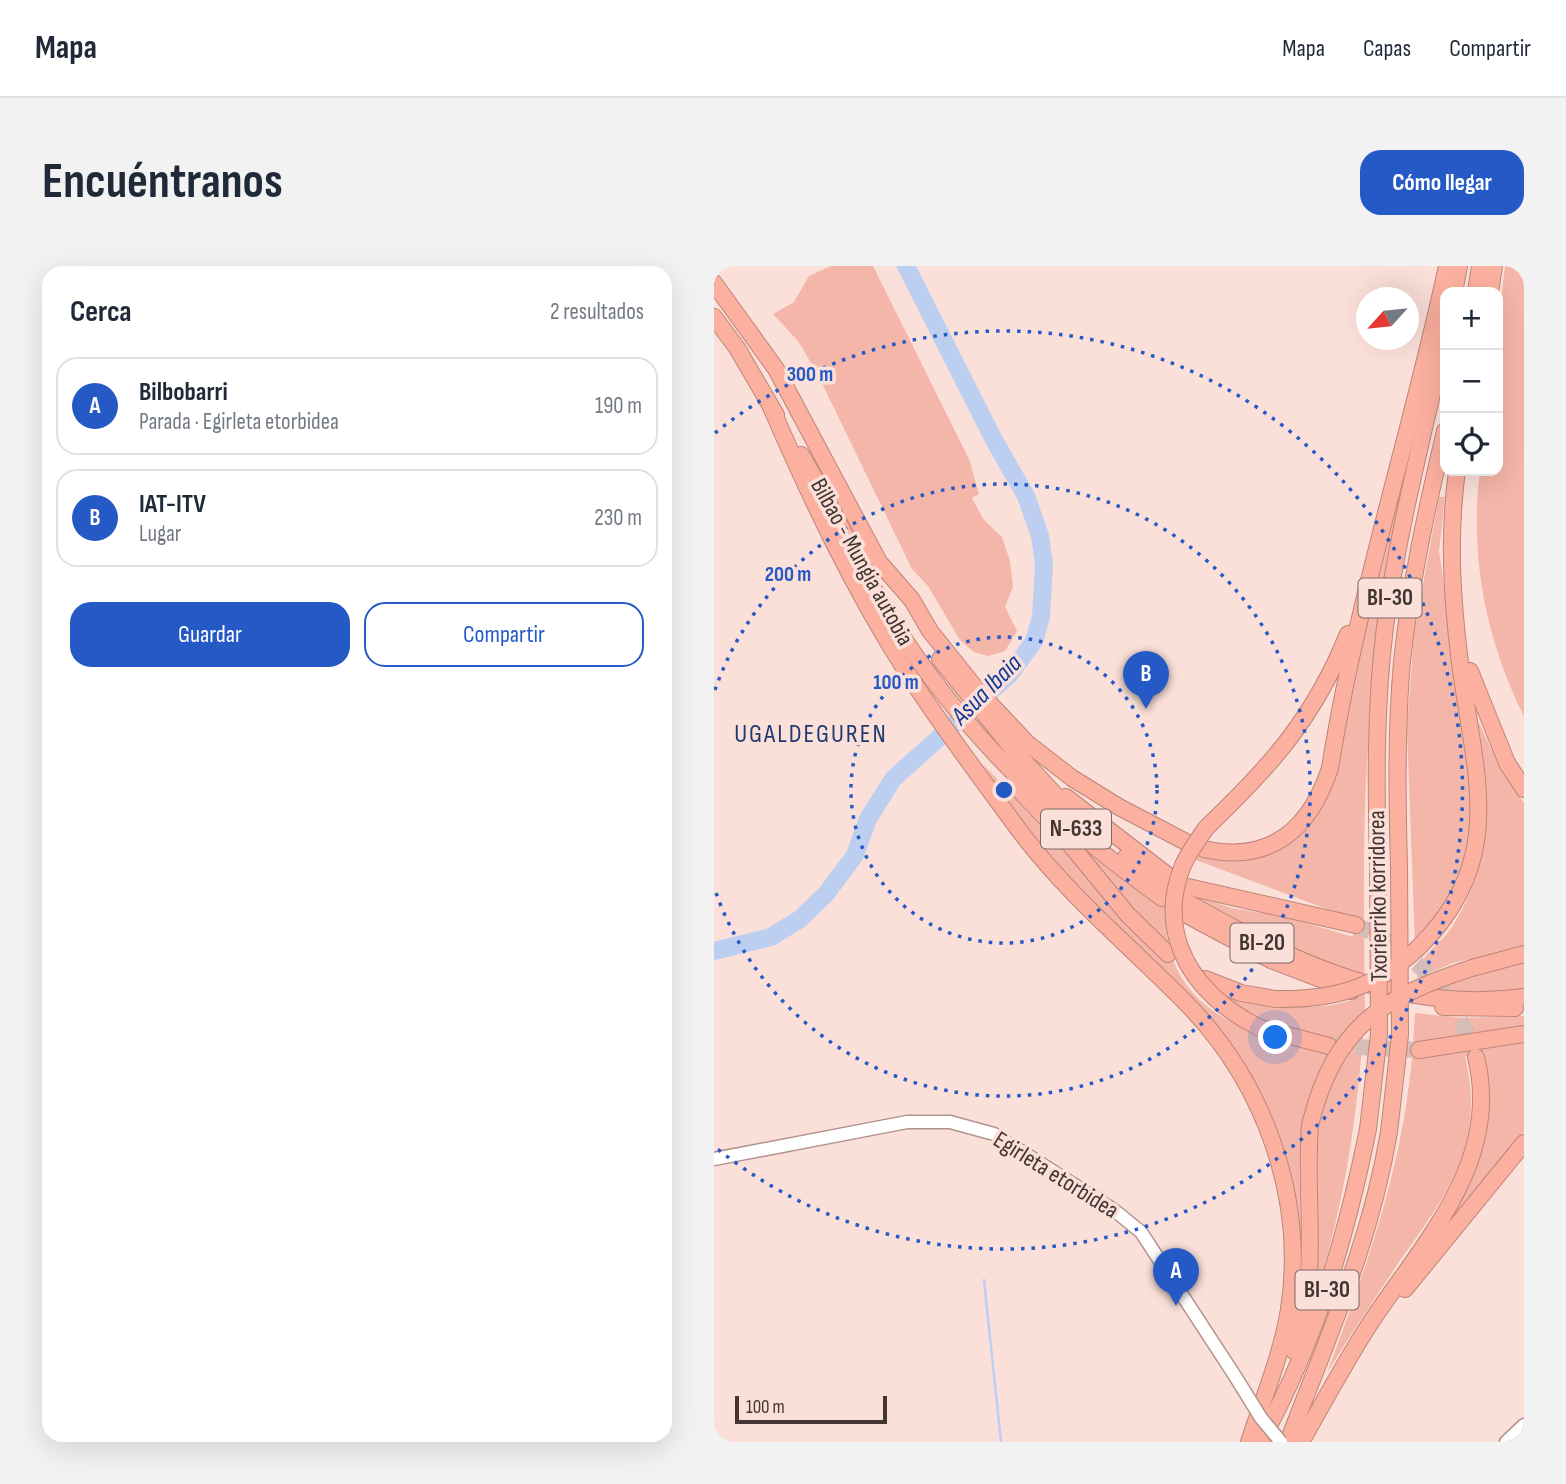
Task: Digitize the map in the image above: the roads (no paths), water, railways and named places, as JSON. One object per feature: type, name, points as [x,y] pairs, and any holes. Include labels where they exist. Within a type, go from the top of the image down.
[{"type":"highway","points":[[1203,849],[1231,853],[1264,847],[1295,830],[1313,810],[1330,768],[1363,596],[1420,389],[1447,266]]},
{"type":"highway","points":[[1455,287],[1460,266]]},
{"type":"highway","points":[[1477,287],[1480,266]]},
{"type":"highway","points":[[1491,287],[1494,266]]},
{"type":"highway","name":"Bilbao - Mungia autobia","points":[[714,283],[776,369],[879,562],[912,600],[958,675],[1019,745],[1044,781],[1076,817],[1166,888],[1102,852],[994,755],[942,691],[910,648],[869,583],[813,475],[737,348],[714,317]]},
{"type":"highway","name":"Txorierriko korridorea","points":[[1259,1442],[1278,1412],[1318,1316],[1349,1218],[1368,1129],[1379,1034],[1377,731],[1385,629],[1404,515],[1442,350]]},
{"type":"highway","points":[[771,407],[802,479],[867,606],[928,702],[1066,888],[1167,984],[1213,1033],[1241,1073],[1262,1114],[1283,1174],[1291,1225],[1292,1262],[1289,1309],[1275,1363],[1249,1442]]},
{"type":"highway","name":"Txorierriko korridorea","points":[[1288,1442],[1359,1257],[1379,1184],[1389,1132],[1399,1035],[1397,757],[1404,642],[1415,567],[1440,453]]},
{"type":"highway","points":[[1205,979],[1241,993],[1275,999],[1322,997],[1375,982],[1402,963],[1450,913],[1472,865],[1481,816],[1478,763],[1461,666],[1452,591],[1450,540],[1456,476]]},
{"type":"highway","points":[[1452,591],[1473,680],[1507,764],[1524,789]]},
{"type":"highway","points":[[1329,1046],[1260,1028],[1226,1010],[1205,991],[1184,957],[1175,916],[1178,883],[1185,862],[1206,828],[1242,794],[1308,716],[1331,676],[1363,596]]},
{"type":"highway","points":[[1019,745],[1119,807],[1186,842]]},
{"type":"highway","points":[[994,755],[1010,781],[1064,837],[1128,915],[1168,954]]},
{"type":"highway","points":[[1186,901],[1356,925]]},
{"type":"highway","name":"BI-20","points":[[1186,901],[1274,949],[1388,992],[1459,998],[1524,997]]},
{"type":"highway","name":"BI-20","points":[[1186,901],[1245,947],[1309,977],[1386,1001],[1469,1010],[1524,1008]]},
{"type":"highway","points":[[1259,1442],[1298,1340],[1308,1292],[1311,1244],[1307,1160],[1310,1125],[1317,1095],[1330,1066],[1361,1024],[1384,1005],[1424,983],[1524,954]]},
{"type":"highway","points":[[1419,1050],[1524,1034]]},
{"type":"highway","points":[[1301,1442],[1349,1359],[1450,1207],[1468,1171],[1475,1150],[1482,1105],[1476,1057]]},
{"type":"highway","points":[[1349,1359],[1372,1335],[1391,1306],[1524,1143]]},
{"type":"street","name":"Egirleta etorbidea","points":[[714,1159],[907,1122],[950,1122],[994,1133],[1114,1210],[1141,1232],[1281,1442]]},
{"type":"street","points":[[1506,1442],[1523,1427]]},
{"type":"waterway","name":"Asua Ibaia","points":[[714,951],[771,937],[800,919],[826,894],[855,855],[868,819],[893,779],[1010,674],[1034,641],[1041,617],[1044,565],[1040,536],[1026,496],[994,440],[906,266]]},
{"type":"waterway","points":[[984,1280],[1001,1442]]},
{"type":"tunnel","points":[[1356,925],[1396,947],[1430,977],[1457,1013],[1475,1055]]},
{"type":"tunnel","points":[[1332,1046],[1419,1050]]},
{"type":"place","name":"IAT-ITV","points":[[1146,709]]},
{"type":"place","name":"Bilbobarri","points":[[1176,1306]]},
{"type":"district","name":"UGALDEGUREN","points":[[811,734]]}]
